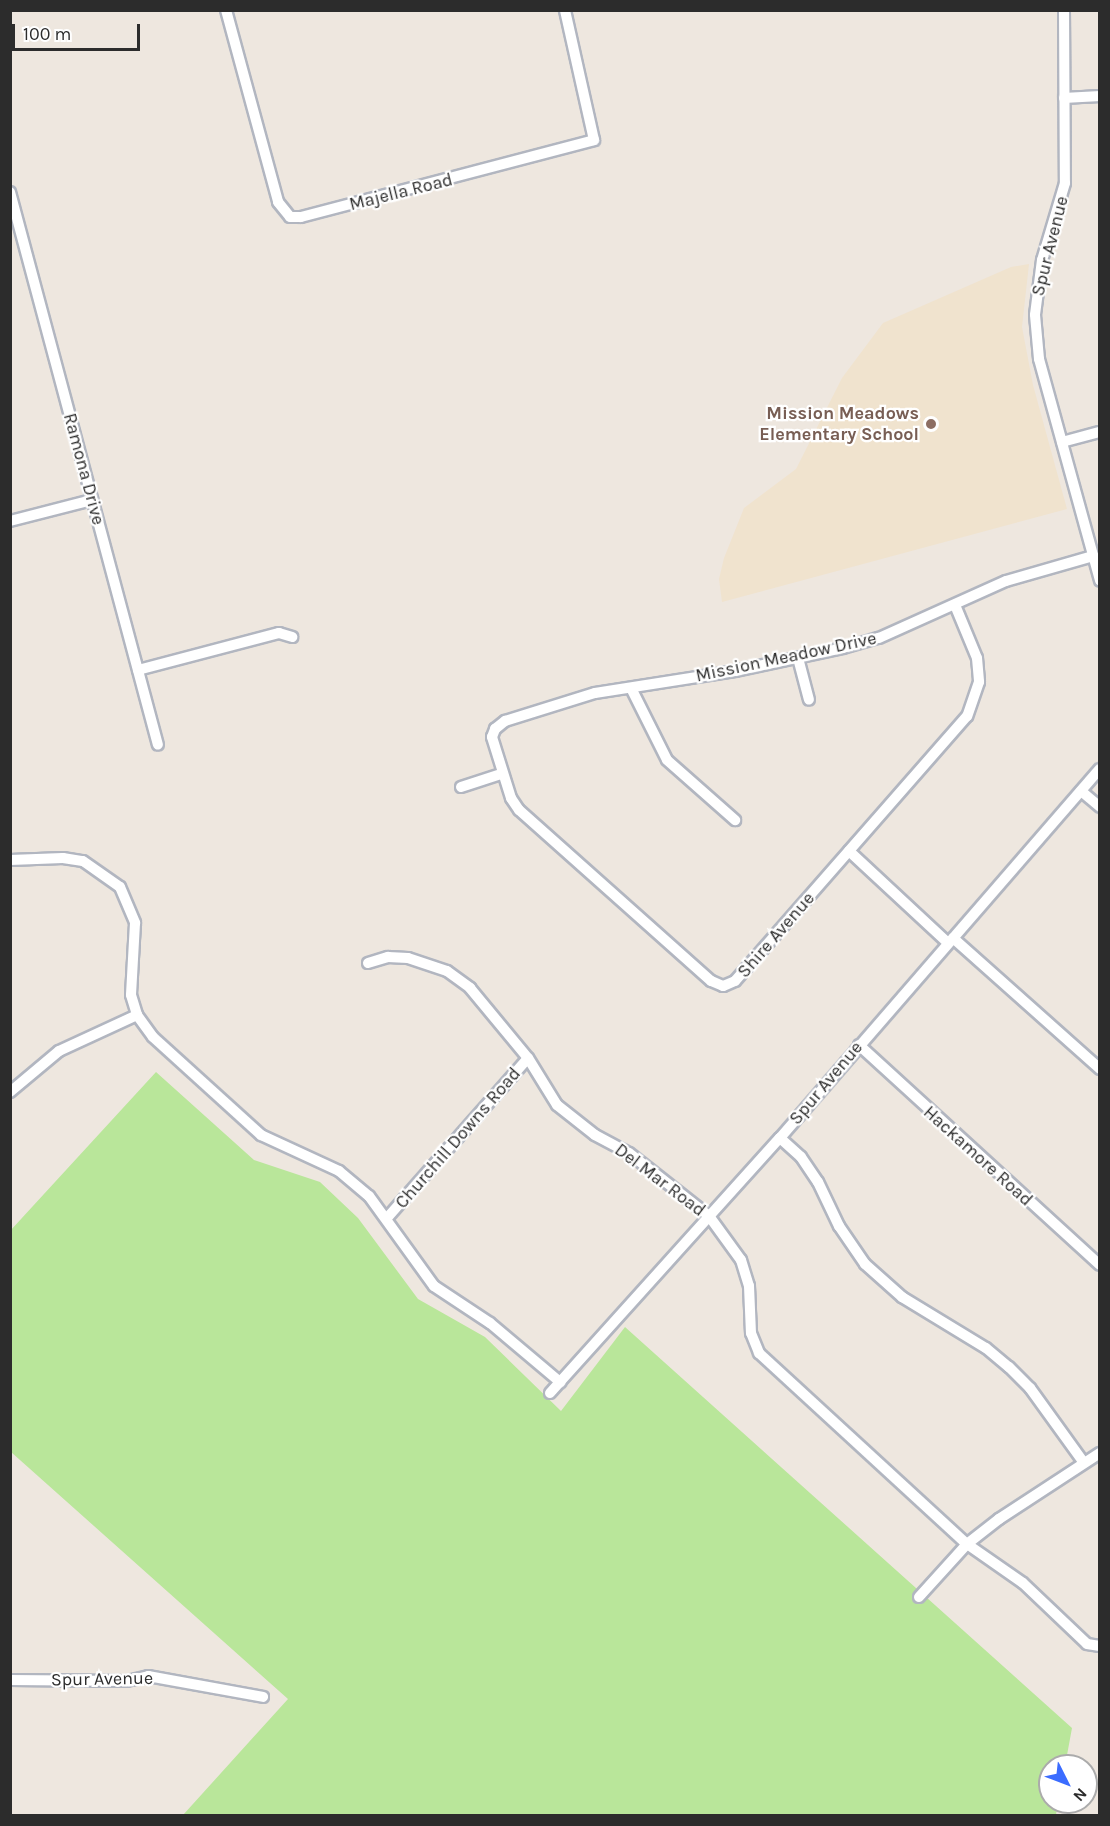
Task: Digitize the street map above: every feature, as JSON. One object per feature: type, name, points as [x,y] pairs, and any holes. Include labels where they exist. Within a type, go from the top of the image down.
[{"type":"street","name":"Majella Road","points":[[226,10],[278,202],[290,217],[301,217],[594,140],[565,10]]},
{"type":"street","name":"Spur Avenue","points":[[1064,10],[1065,183],[1042,260],[1035,315],[1039,359],[1095,554],[1100,581]]},
{"type":"street","points":[[1064,98],[1100,96]]},
{"type":"street","name":"Ramona Drive","points":[[10,192],[158,745]]},
{"type":"street","points":[[1062,442],[1100,432]]},
{"type":"street","points":[[10,521],[92,500]]},
{"type":"street","name":"Mission Meadow Drive","points":[[505,721],[595,693],[798,658],[879,638],[1006,581],[1095,554]]},
{"type":"street","name":"Shire Avenue","points":[[505,721],[495,729],[492,737],[501,774],[519,810],[711,981],[723,986],[735,981],[973,705],[979,682],[977,658],[955,605]]},
{"type":"street","points":[[138,670],[279,633],[292,637]]},
{"type":"street","points":[[798,658],[808,700]]},
{"type":"street","points":[[631,688],[667,760],[735,820]]},
{"type":"street","name":"Spur Avenue","points":[[550,1393],[780,1138],[859,1044],[1100,769]]},
{"type":"street","points":[[461,787],[501,774]]},
{"type":"street","points":[[1081,791],[1100,807]]},
{"type":"street","points":[[849,851],[1100,1069]]},
{"type":"street","points":[[10,860],[63,858],[83,861],[120,887],[135,923],[131,995],[137,1015],[153,1037],[261,1135],[339,1171],[369,1196],[434,1286],[490,1323],[560,1382]]},
{"type":"street","name":"Del Mar Road","points":[[368,963],[388,957],[408,958],[447,971],[470,988],[528,1058],[557,1105],[570,1117],[629,1153],[708,1216],[741,1260],[749,1286],[751,1333],[759,1353],[967,1544],[1023,1583],[1087,1644],[1100,1646]]},
{"type":"street","points":[[10,1092],[59,1051],[137,1015]]},
{"type":"street","name":"Hackamore Road","points":[[859,1044],[1100,1265]]},
{"type":"street","name":"Churchill Downs Road","points":[[387,1218],[528,1058]]},
{"type":"street","points":[[780,1138],[801,1157],[818,1182],[838,1226],[866,1264],[902,1297],[1010,1367],[1030,1388],[1084,1463]]},
{"type":"street","points":[[919,1597],[967,1544],[1100,1452]]},
{"type":"street","name":"Spur Avenue","points":[[10,1680],[127,1681],[148,1676],[263,1697]]},
{"type":"shaded area","name":"Mission Meadows Elementary School","points":[[1029,264],[1022,327],[1033,385],[1067,509],[722,602],[719,579],[724,558],[744,508],[796,469],[842,378],[883,323],[1011,267]]},
{"type":"green space","points":[[156,1072],[254,1160],[320,1182],[358,1218],[418,1299],[485,1337],[561,1411],[625,1327],[1072,1728],[1067,1754],[1038,1754],[1038,1814],[1056,1815],[183,1815],[288,1699],[11,1452],[10,1231]]},
{"type":"place","name":"Mission Meadows Elementary School","points":[[931,424]]}]
